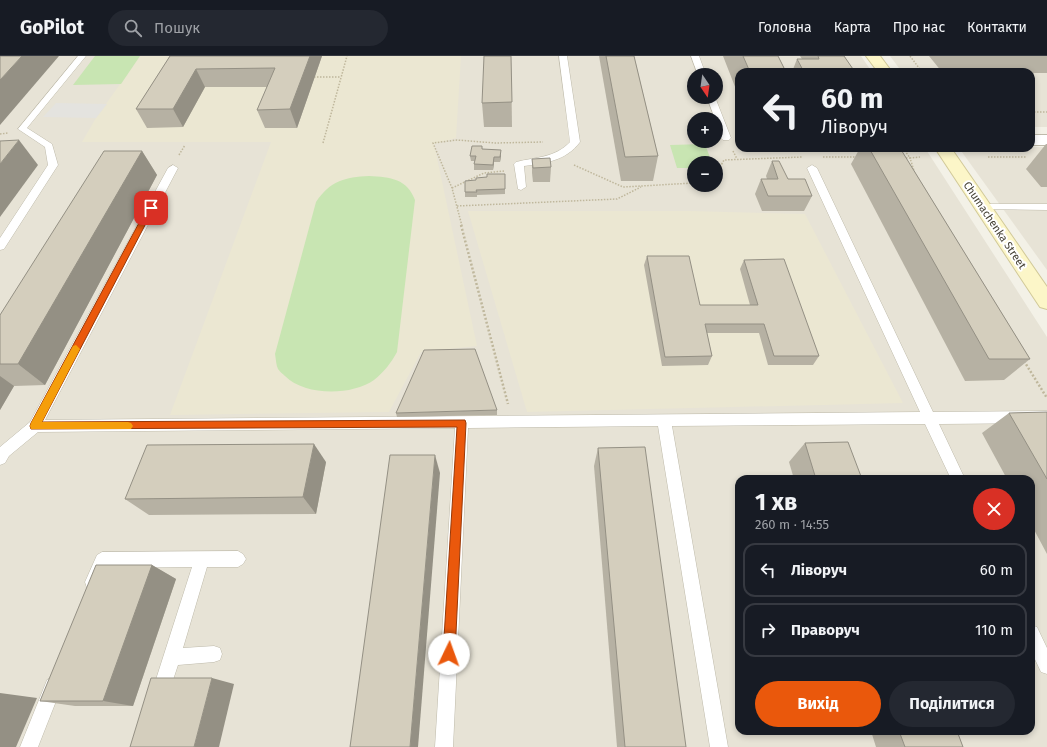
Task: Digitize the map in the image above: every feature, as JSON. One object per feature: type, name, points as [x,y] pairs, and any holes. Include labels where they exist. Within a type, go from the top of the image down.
[{"type":"street","points":[[873,56],[883,68]]},
{"type":"street","points":[[1035,140],[1047,140]]},
{"type":"street","name":"Chumachenka Street","points":[[946,152],[1047,302]]},
{"type":"lane","points":[[0,246],[53,165],[49,146],[22,129],[82,56]]},
{"type":"lane","points":[[521,187],[519,164],[557,157],[568,151],[575,142],[563,56]]},
{"type":"lane","points":[[695,56],[699,68]]},
{"type":"lane","points":[[713,104],[726,138]]},
{"type":"lane","points":[[0,459],[4,452],[35,426],[173,168]]},
{"type":"lane","points":[[812,168],[956,475]]},
{"type":"lane","points":[[983,207],[1047,207]]},
{"type":"lane","points":[[35,426],[1047,417]]},
{"type":"lane","points":[[664,421],[719,747]]},
{"type":"lane","points":[[444,747],[462,423]]},
{"type":"lane","points":[[155,709],[202,559]]},
{"type":"lane","points":[[88,596],[102,560],[238,559]]},
{"type":"lane","points":[[1035,641],[1047,666]]},
{"type":"lane","points":[[172,657],[214,654]]},
{"type":"lane","points":[[29,747],[60,668]]},
{"type":"path","points":[[323,144],[346,56]]},
{"type":"path","points":[[910,56],[919,68]]},
{"type":"path","points":[[314,77],[341,77]]},
{"type":"path","points":[[1035,112],[1047,112]]},
{"type":"path","points":[[513,422],[469,259],[452,188],[433,143],[457,140],[495,143],[575,142]]},
{"type":"path","points":[[906,152],[910,158],[916,175]]},
{"type":"path","points":[[557,157],[623,187],[687,183]]},
{"type":"path","points":[[910,158],[920,157]]},
{"type":"path","points":[[988,157],[1032,157]]},
{"type":"path","points":[[452,188],[484,173],[516,169],[519,164]]},
{"type":"path","points":[[457,206],[617,199],[641,186]]},
{"type":"path","points":[[1023,359],[1047,398]]},
{"type":"shaded area","points":[[0,56],[861,56],[869,68],[735,68],[735,152],[928,152],[1047,337],[1047,747],[0,747]]},
{"type":"shaded area","points":[[140,56],[461,56],[456,138],[434,144],[477,346],[421,352],[389,412],[170,415],[271,142],[82,142],[96,118]]},
{"type":"shaded area","points":[[890,56],[1047,56],[1047,127],[1035,127],[1035,68],[899,68]]},
{"type":"shaded area","points":[[56,103],[107,104],[96,118],[43,117]]},
{"type":"shaded area","points":[[1035,147],[1047,147],[1047,270],[962,152],[1035,152]]},
{"type":"shaded area","points":[[468,211],[690,211],[805,214],[903,403],[527,412]]},
{"type":"green space","points":[[95,56],[140,56],[121,84],[73,85]]},
{"type":"green space","points":[[670,145],[687,145],[687,148],[706,148],[709,156],[687,156],[687,168],[677,168]]},
{"type":"green space","points":[[369,176],[391,178],[403,183],[412,193],[415,200],[397,352],[390,364],[381,374],[374,380],[364,385],[353,389],[328,392],[304,387],[294,383],[278,369],[275,354],[316,202],[327,189],[345,179]]},
{"type":"building","points":[[0,56],[22,56],[0,80]]},
{"type":"building","points":[[170,56],[310,56],[290,109],[257,110],[275,68],[196,69],[173,109],[136,109]]},
{"type":"building","points":[[484,56],[511,56],[512,102],[482,103]]},
{"type":"building","points":[[606,56],[634,56],[658,156],[625,157]]},
{"type":"building","points":[[743,56],[778,56],[784,68],[748,68]]},
{"type":"building","points":[[818,56],[844,56],[852,68],[802,68],[797,59],[819,59]]},
{"type":"building","points":[[19,140],[0,164],[0,141]]},
{"type":"building","points":[[472,146],[482,146],[482,149],[501,150],[500,157],[494,157],[493,165],[474,164],[476,156],[470,156]]},
{"type":"building","points":[[104,151],[142,151],[18,364],[0,364],[0,315]]},
{"type":"building","points":[[871,152],[902,152],[1030,359],[989,359]]},
{"type":"building","points":[[550,158],[551,167],[533,168],[532,159]]},
{"type":"building","points":[[772,161],[779,161],[788,179],[805,179],[812,196],[768,196],[761,179],[778,179]]},
{"type":"building","points":[[487,174],[505,174],[505,189],[465,192],[465,181],[487,177]]},
{"type":"building","points":[[647,256],[689,256],[700,305],[758,305],[744,260],[784,259],[819,356],[774,356],[764,324],[705,324],[712,356],[665,357]]},
{"type":"building","points":[[475,349],[497,410],[396,413],[424,350]]},
{"type":"building","points":[[1047,412],[1047,479],[1009,413]]},
{"type":"building","points":[[848,442],[860,475],[815,475],[805,443]]},
{"type":"building","points":[[314,444],[303,497],[125,499],[147,445]]},
{"type":"building","points":[[645,447],[686,747],[625,747],[598,448]]},
{"type":"building","points":[[390,455],[435,455],[410,747],[350,747]]},
{"type":"building","points":[[96,565],[152,565],[103,701],[40,701]]},
{"type":"building","points":[[151,678],[212,678],[194,747],[130,747]]},
{"type":"building","points":[[900,735],[958,735],[963,747],[905,747]]},
{"type":"slow traffic","points":[[76,349],[35,426],[128,426]]},
{"type":"route","points":[[151,208],[35,426],[72,427],[462,423],[449,654]]}]
